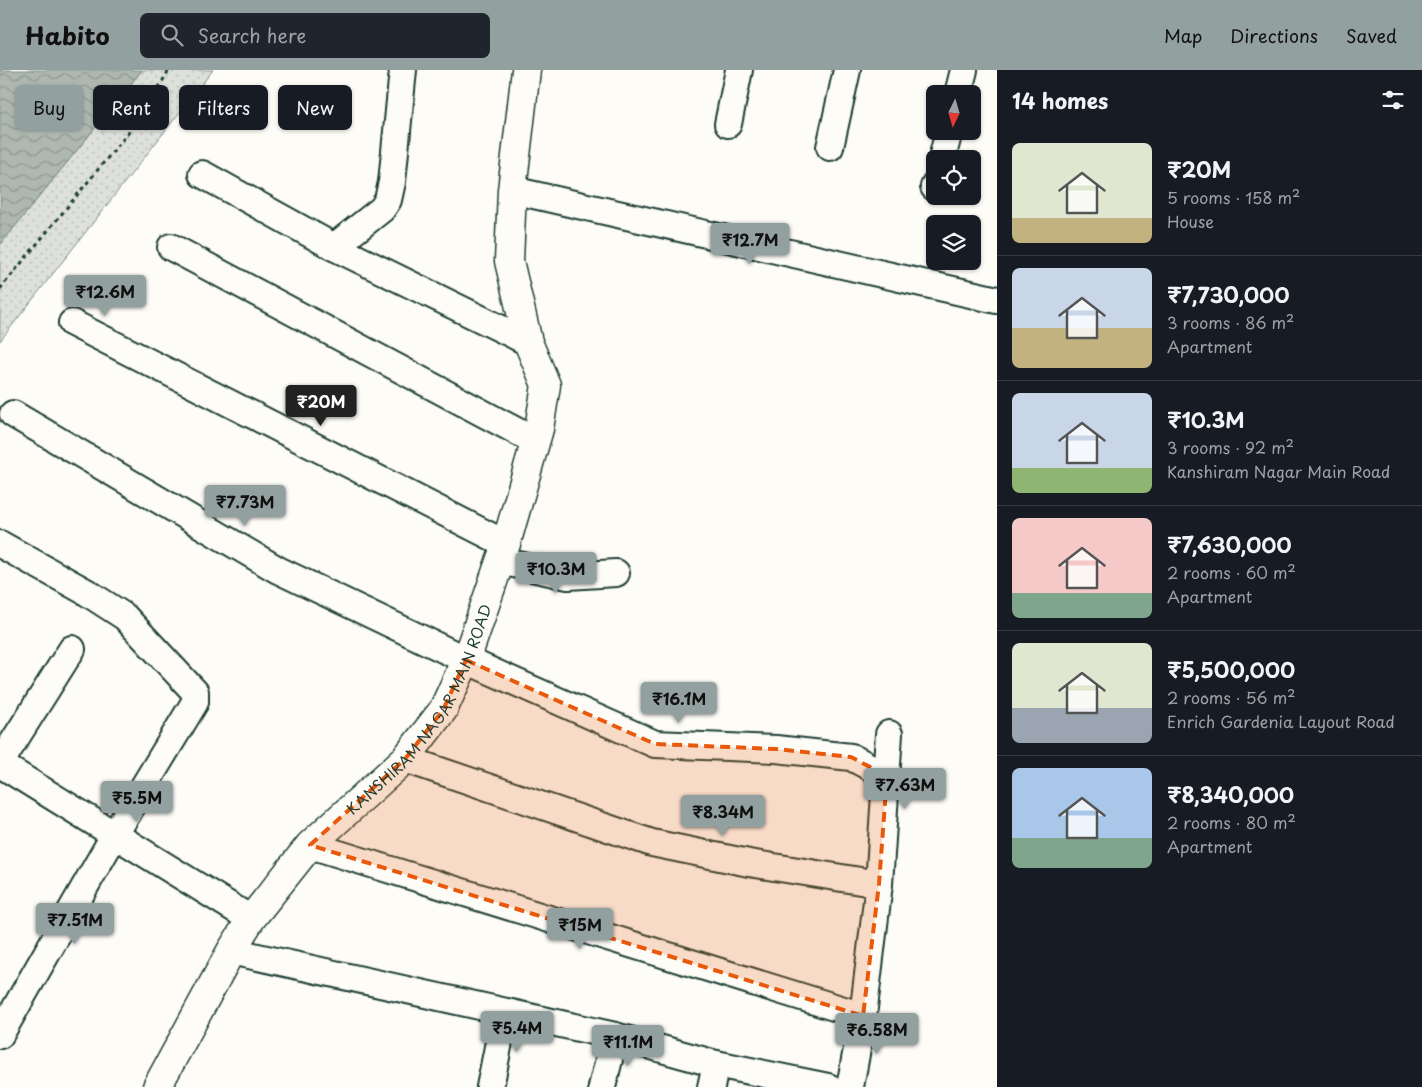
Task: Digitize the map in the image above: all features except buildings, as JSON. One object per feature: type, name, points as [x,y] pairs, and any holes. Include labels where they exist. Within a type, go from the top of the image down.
[{"type":"street","points":[[334,247],[382,209],[388,200],[392,182],[403,70]]},
{"type":"street","name":"KANSHIRAM NAGAR MAIN ROAD","points":[[164,1085],[231,951],[251,919],[310,845],[405,759],[443,710],[466,660],[503,552],[536,441],[546,384],[528,342],[509,261],[512,190],[526,70]]},
{"type":"street","points":[[728,124],[739,70]]},
{"type":"street","points":[[830,147],[847,70]]},
{"type":"street","points":[[960,85],[964,70]]},
{"type":"street","points":[[202,174],[334,247],[528,342]]},
{"type":"street","points":[[512,190],[997,300]]},
{"type":"street","points":[[171,247],[536,441]]},
{"type":"street","points":[[72,323],[503,552],[568,576],[616,573]]},
{"type":"street","points":[[13,414],[278,570],[466,660],[655,744],[776,749],[851,757],[887,776]]},
{"type":"street","points":[[0,1035],[114,834],[194,702],[195,692],[125,617],[88,593],[3,554]]},
{"type":"street","points":[[72,649],[0,763],[251,919]]},
{"type":"street","points":[[850,1087],[863,1016],[879,884],[889,734]]},
{"type":"street","points":[[405,759],[652,843],[749,863],[879,884]]},
{"type":"street","points":[[310,845],[863,1016]]},
{"type":"street","points":[[231,951],[615,1036],[713,1075],[828,1087]]},
{"type":"street","points":[[490,1087],[505,1012]]},
{"type":"street","points":[[602,1087],[615,1036]]},
{"type":"path","points":[[0,289],[142,116],[169,70]]},
{"type":"highlighted area","points":[[466,660],[655,744],[776,749],[851,757],[887,776],[879,884],[863,1016],[310,845],[405,759],[443,710]]},
{"type":"shaded area","points":[[142,70],[213,70],[201,85],[179,85],[179,113],[169,126],[169,85],[130,85]]},
{"type":"shaded area","points":[[93,130],[166,130],[0,341],[0,245]]},
{"type":"water","points":[[0,70],[142,70],[130,85],[93,85],[93,130],[0,245]]}]
